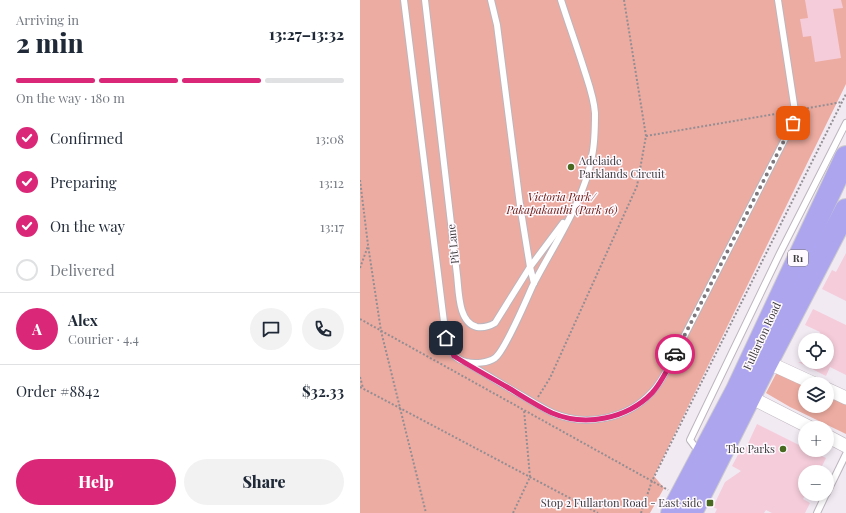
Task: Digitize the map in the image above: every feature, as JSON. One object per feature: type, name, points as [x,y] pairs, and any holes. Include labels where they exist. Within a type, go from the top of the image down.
[{"type":"highway","name":"Fullarton Road","points":[[681,508],[750,397],[759,361],[839,189],[846,157]]},
{"type":"highway","name":"Fullarton Road","points":[[681,508],[702,457],[846,210]]},
{"type":"street","points":[[759,361],[798,377]]},
{"type":"street","points":[[834,393],[846,398]]},
{"type":"street","points":[[750,397],[798,421]]},
{"type":"street","points":[[834,440],[846,446]]},
{"type":"lane","points":[[404,0],[446,338],[450,350],[454,356],[534,403],[554,413],[588,420],[603,419],[627,411],[652,393],[660,382],[793,123],[795,111],[778,0]]},
{"type":"lane","name":"Pit Lane","points":[[425,0],[457,275],[463,313],[467,321],[472,325],[479,327],[487,327],[495,322],[530,268],[573,210]]},
{"type":"lane","points":[[491,0],[497,24],[520,205],[530,268],[534,283]]},
{"type":"lane","points":[[463,361],[482,363],[492,359],[497,356],[506,342],[534,283],[573,210],[583,187],[592,157],[595,113],[592,94],[562,0]]},
{"type":"lane","points":[[702,457],[690,440],[777,260],[846,123]]},
{"type":"lane","points":[[834,479],[846,454]]},
{"type":"lane","points":[[817,513],[823,501]]},
{"type":"path","points":[[524,410],[534,403],[550,378],[637,186],[646,136],[624,0]]},
{"type":"path","points":[[641,513],[652,481],[846,94]]},
{"type":"path","points":[[808,108],[842,102]]},
{"type":"path","points":[[646,136],[795,111]]},
{"type":"path","points":[[360,180],[381,331],[426,513]]},
{"type":"path","points":[[360,268],[368,245]]},
{"type":"path","points":[[360,319],[652,481],[681,508]]},
{"type":"path","points":[[360,377],[363,388]]},
{"type":"path","points":[[360,387],[598,513]]},
{"type":"path","points":[[513,513],[530,477],[524,410]]},
{"type":"green space","name":"Victoria Park/ Pakapakanthi (Park 16)","points":[[360,0],[846,0],[846,84],[654,476],[664,488],[650,513],[360,513]]},
{"type":"green space","points":[[777,372],[798,381],[798,411],[790,407],[766,393]]},
{"type":"green space","points":[[834,397],[846,403],[846,434],[834,428],[834,421],[819,421],[802,413],[834,413]]},
{"type":"building","points":[[805,0],[841,0],[843,8],[833,9],[841,58],[815,62],[811,36],[803,37],[800,19],[808,18]]},
{"type":"building","points":[[846,253],[846,301],[822,289],[832,270],[836,272]]},
{"type":"building","points":[[813,309],[846,325],[846,375],[834,369],[834,333],[820,333],[805,325]]},
{"type":"building","points":[[812,369],[829,369],[826,376]]},
{"type":"building","points":[[757,424],[798,444],[798,457],[826,458],[822,465],[798,465],[798,501],[806,501],[810,503],[805,513],[772,513],[766,510],[764,513],[715,513],[717,509],[713,507],[725,482],[741,471],[732,466],[741,449],[745,450]]},
{"type":"way so far","points":[[675,354],[793,123]]},
{"type":"place","name":"Adelaide Parklands Circuit","points":[[571,167]]},
{"type":"place","name":"The Parks","points":[[783,449]]},
{"type":"place","name":"Stop 2 Fullarton Road - East side","points":[[710,503]]},
{"type":"route","points":[[446,338],[448,347],[454,356],[534,403],[554,413],[588,420],[617,416],[640,403],[652,393],[660,382],[675,354]]}]
